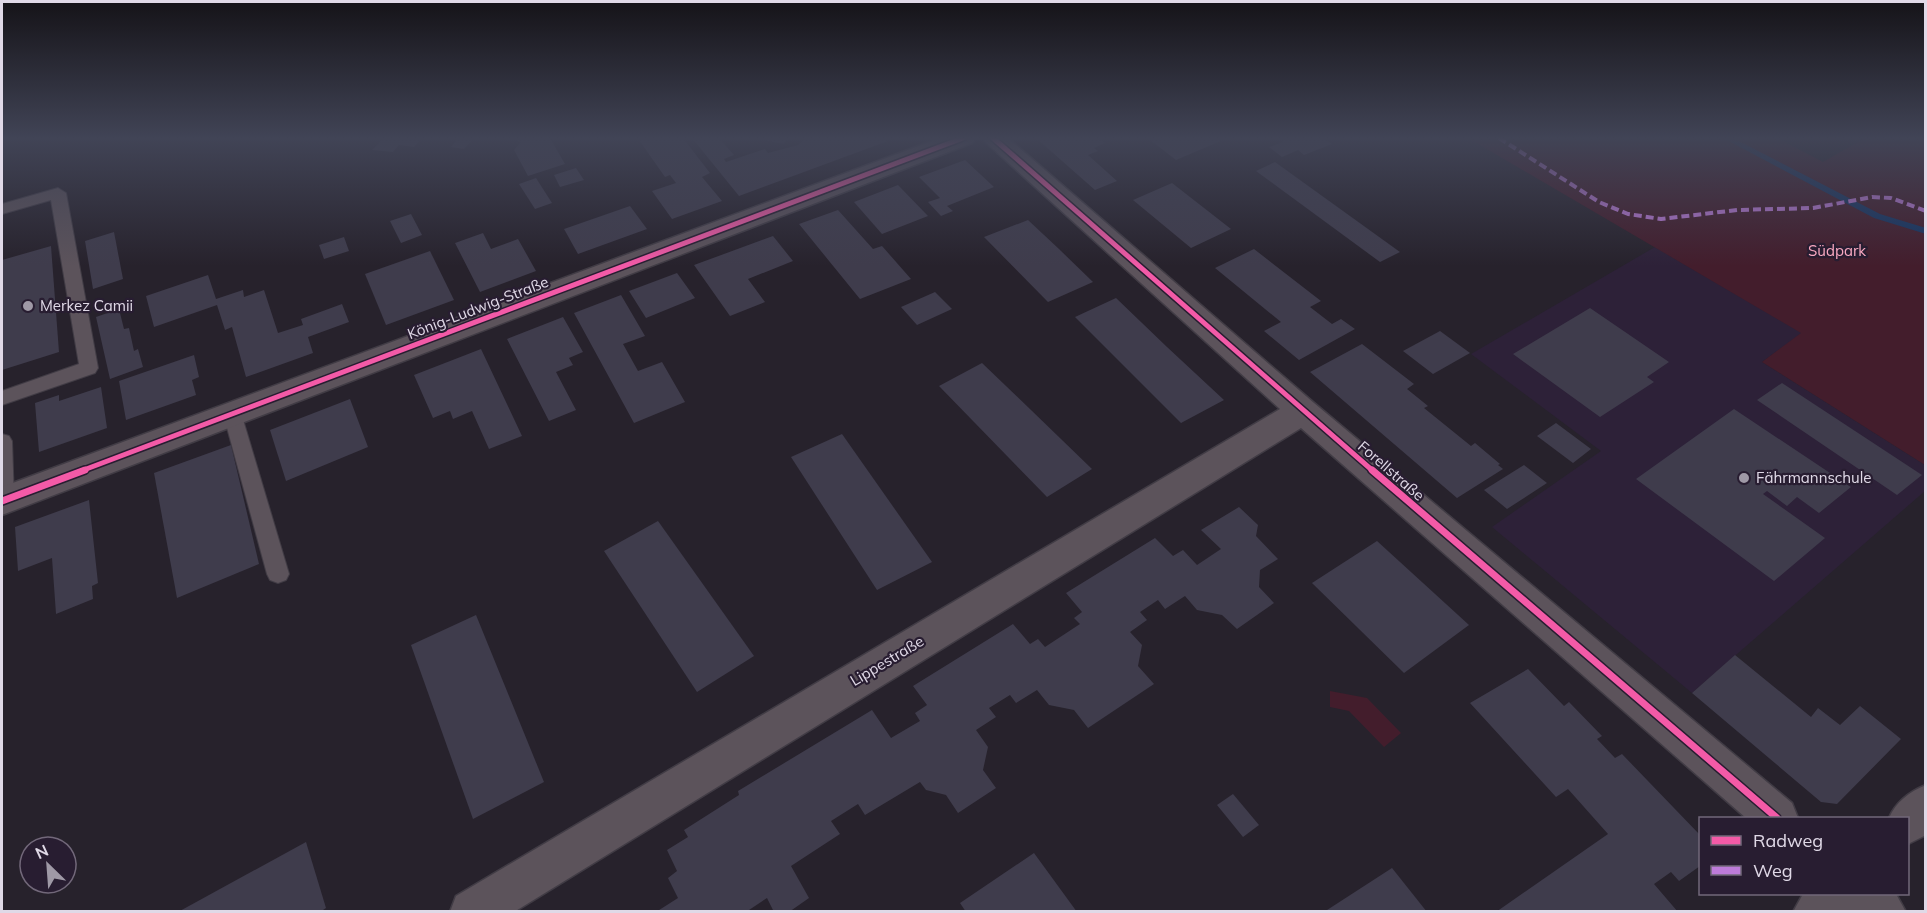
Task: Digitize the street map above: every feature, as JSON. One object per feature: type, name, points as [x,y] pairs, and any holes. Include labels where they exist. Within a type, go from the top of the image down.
[{"type":"street","name":"König-Ludwig-Straße","points":[[3,500],[850,181]]},
{"type":"street","name":"Forellstraße","points":[[1041,181],[1303,411],[1775,817]]},
{"type":"street","name":"Lippestraße","points":[[472,912],[1303,411]]},
{"type":"street","points":[[1909,822],[1926,805]]},
{"type":"street","points":[[1815,912],[1836,895]]},
{"type":"street","points":[[1865,895],[1884,912]]},
{"type":"lane","points":[[2,209],[58,193],[89,368],[2,398]]},
{"type":"lane","points":[[232,413],[278,574]]},
{"type":"lane","points":[[2,441],[3,500]]},
{"type":"shaded area","name":"Fährmannschule","points":[[1655,247],[1802,333],[1762,362],[1925,465],[1925,491],[1692,693],[1492,527],[1601,451],[1471,354]]},
{"type":"green space","name":"Südpark","points":[[1541,181],[1925,181],[1925,465],[1762,362],[1801,333]]},
{"type":"green space","points":[[1330,691],[1367,698],[1401,733],[1384,747],[1349,711],[1330,707]]},
{"type":"building","points":[[538,181],[552,203],[535,209],[519,184]]},
{"type":"building","points":[[557,181],[582,181],[560,187]]},
{"type":"building","points":[[674,181],[705,181],[722,201],[672,219],[652,191],[676,183]]},
{"type":"building","points":[[727,181],[781,181],[739,196]]},
{"type":"building","points":[[923,181],[987,181],[994,187],[947,206],[953,211],[941,216],[928,202],[940,198]]},
{"type":"building","points":[[1084,181],[1117,181],[1095,190]]},
{"type":"building","points":[[1269,181],[1301,181],[1400,252],[1380,262]]},
{"type":"building","points":[[1172,183],[1231,229],[1191,248],[1133,200]]},
{"type":"building","points":[[898,185],[928,216],[882,234],[854,202]]},
{"type":"building","points":[[630,206],[647,229],[578,254],[564,229]]},
{"type":"building","points":[[838,210],[873,249],[882,246],[911,279],[860,299],[799,224]]},
{"type":"building","points":[[411,214],[422,235],[401,243],[390,221]]},
{"type":"building","points":[[1028,220],[1093,282],[1048,302],[984,237]]},
{"type":"building","points":[[114,232],[123,279],[93,289],[85,241]]},
{"type":"building","points":[[483,233],[491,249],[518,239],[536,271],[480,292],[455,243]]},
{"type":"building","points":[[773,236],[793,261],[748,279],[765,302],[730,316],[694,265]]},
{"type":"building","points":[[344,237],[349,251],[324,259],[319,245]]},
{"type":"building","name":"Merkez Camii","points":[[51,246],[59,352],[2,370],[2,260]]},
{"type":"building","points":[[1254,249],[1321,301],[1310,307],[1332,324],[1341,319],[1355,329],[1299,360],[1264,331],[1281,322],[1215,268]]},
{"type":"building","points":[[430,251],[454,300],[386,325],[365,274]]},
{"type":"building","points":[[677,273],[695,298],[646,318],[629,291]]},
{"type":"building","points":[[208,275],[216,299],[243,290],[244,297],[264,290],[278,333],[303,325],[301,319],[342,304],[349,322],[308,337],[313,353],[246,377],[232,327],[225,330],[217,305],[154,327],[146,296]]},
{"type":"building","points":[[935,292],[952,309],[917,325],[901,307]]},
{"type":"building","points":[[621,295],[645,336],[623,344],[638,371],[662,362],[685,402],[634,423],[574,313]]},
{"type":"building","points":[[1116,298],[1224,400],[1181,423],[1075,317]]},
{"type":"building","points":[[1590,308],[1669,362],[1647,377],[1654,382],[1600,417],[1513,354]]},
{"type":"building","points":[[119,309],[124,329],[129,328],[134,351],[138,349],[143,367],[110,379],[96,317]]},
{"type":"building","points":[[563,317],[583,352],[569,358],[573,365],[556,372],[576,410],[549,421],[507,339]]},
{"type":"building","points":[[1440,331],[1470,353],[1433,374],[1403,351]]},
{"type":"building","points":[[1362,344],[1414,384],[1407,389],[1428,406],[1424,408],[1471,446],[1475,443],[1503,469],[1457,498],[1310,372]]},
{"type":"building","points":[[481,349],[522,436],[489,449],[472,411],[453,419],[450,411],[433,418],[414,375]]},
{"type":"building","points":[[194,355],[199,377],[192,380],[196,395],[126,420],[119,381]]},
{"type":"building","points":[[982,363],[1092,469],[1047,497],[939,386]]},
{"type":"building","points":[[1782,383],[1922,475],[1897,495],[1757,400]]},
{"type":"building","points":[[101,387],[107,428],[39,452],[35,403],[59,395],[59,401]]},
{"type":"building","points":[[350,399],[368,447],[286,481],[270,430]]},
{"type":"building","points":[[1734,409],[1851,487],[1819,513],[1797,497],[1787,506],[1767,491],[1763,494],[1825,538],[1774,581],[1636,479]]},
{"type":"building","points":[[1556,423],[1591,449],[1573,463],[1537,436]]},
{"type":"building","points":[[842,434],[932,562],[877,590],[791,457]]},
{"type":"building","points":[[231,445],[259,564],[177,598],[154,473]]},
{"type":"building","points":[[1524,465],[1547,483],[1507,509],[1484,490]]},
{"type":"building","points":[[89,500],[98,583],[92,586],[93,599],[56,614],[52,558],[18,571],[15,527]]},
{"type":"building","points":[[1239,507],[1258,525],[1256,536],[1278,559],[1260,570],[1259,587],[1274,603],[1237,629],[1222,615],[1197,610],[1185,596],[1165,609],[1158,600],[1140,612],[1147,620],[1130,632],[1142,645],[1138,666],[1154,684],[1088,728],[1074,710],[1049,705],[1037,690],[1016,703],[1010,695],[989,708],[996,717],[976,730],[988,747],[983,770],[996,788],[958,813],[946,795],[926,790],[920,782],[865,815],[858,804],[831,821],[840,834],[791,866],[809,898],[789,912],[774,912],[767,898],[746,912],[656,912],[678,898],[668,878],[677,871],[667,850],[688,837],[684,830],[739,795],[738,791],[872,710],[891,738],[920,721],[915,713],[927,705],[913,686],[1013,624],[1030,644],[1038,639],[1045,647],[1080,624],[1074,618],[1082,612],[1066,593],[1155,538],[1173,556],[1183,550],[1197,565],[1221,549],[1201,530]]},
{"type":"building","points":[[658,521],[754,656],[697,692],[604,551]]},
{"type":"building","points":[[1377,541],[1469,625],[1404,673],[1312,583]]},
{"type":"building","points":[[476,615],[544,782],[473,819],[411,645]]},
{"type":"building","points":[[1735,655],[1811,717],[1818,708],[1840,725],[1860,706],[1901,739],[1837,804],[1821,802],[1692,693]]},
{"type":"building","points":[[1528,669],[1564,706],[1569,702],[1602,736],[1597,739],[1615,758],[1622,754],[1699,834],[1699,867],[1679,881],[1671,872],[1654,884],[1678,912],[1496,912],[1608,834],[1568,789],[1556,797],[1470,703]]},
{"type":"building","points":[[1233,794],[1259,825],[1243,837],[1217,805]]},
{"type":"building","points":[[306,842],[326,908],[320,912],[178,912]]},
{"type":"building","points":[[1034,853],[1077,912],[966,912],[960,903]]},
{"type":"building","points":[[1392,868],[1427,912],[1324,912]]},
{"type":"waterway","points":[[1809,181],[1877,216],[1926,231]]},
{"type":"marked path","points":[[1566,181],[1599,202],[1628,214],[1661,219],[1737,210],[1813,208],[1872,197],[1891,198],[1926,211]]},
{"type":"cycle path","points":[[2,501],[850,181]]},
{"type":"cycle path","points":[[1041,181],[1303,411],[1776,817]]},
{"type":"place","name":"Merkez Camii","points":[[28,306]]},
{"type":"place","name":"Fährmannschule","points":[[1744,478]]}]
